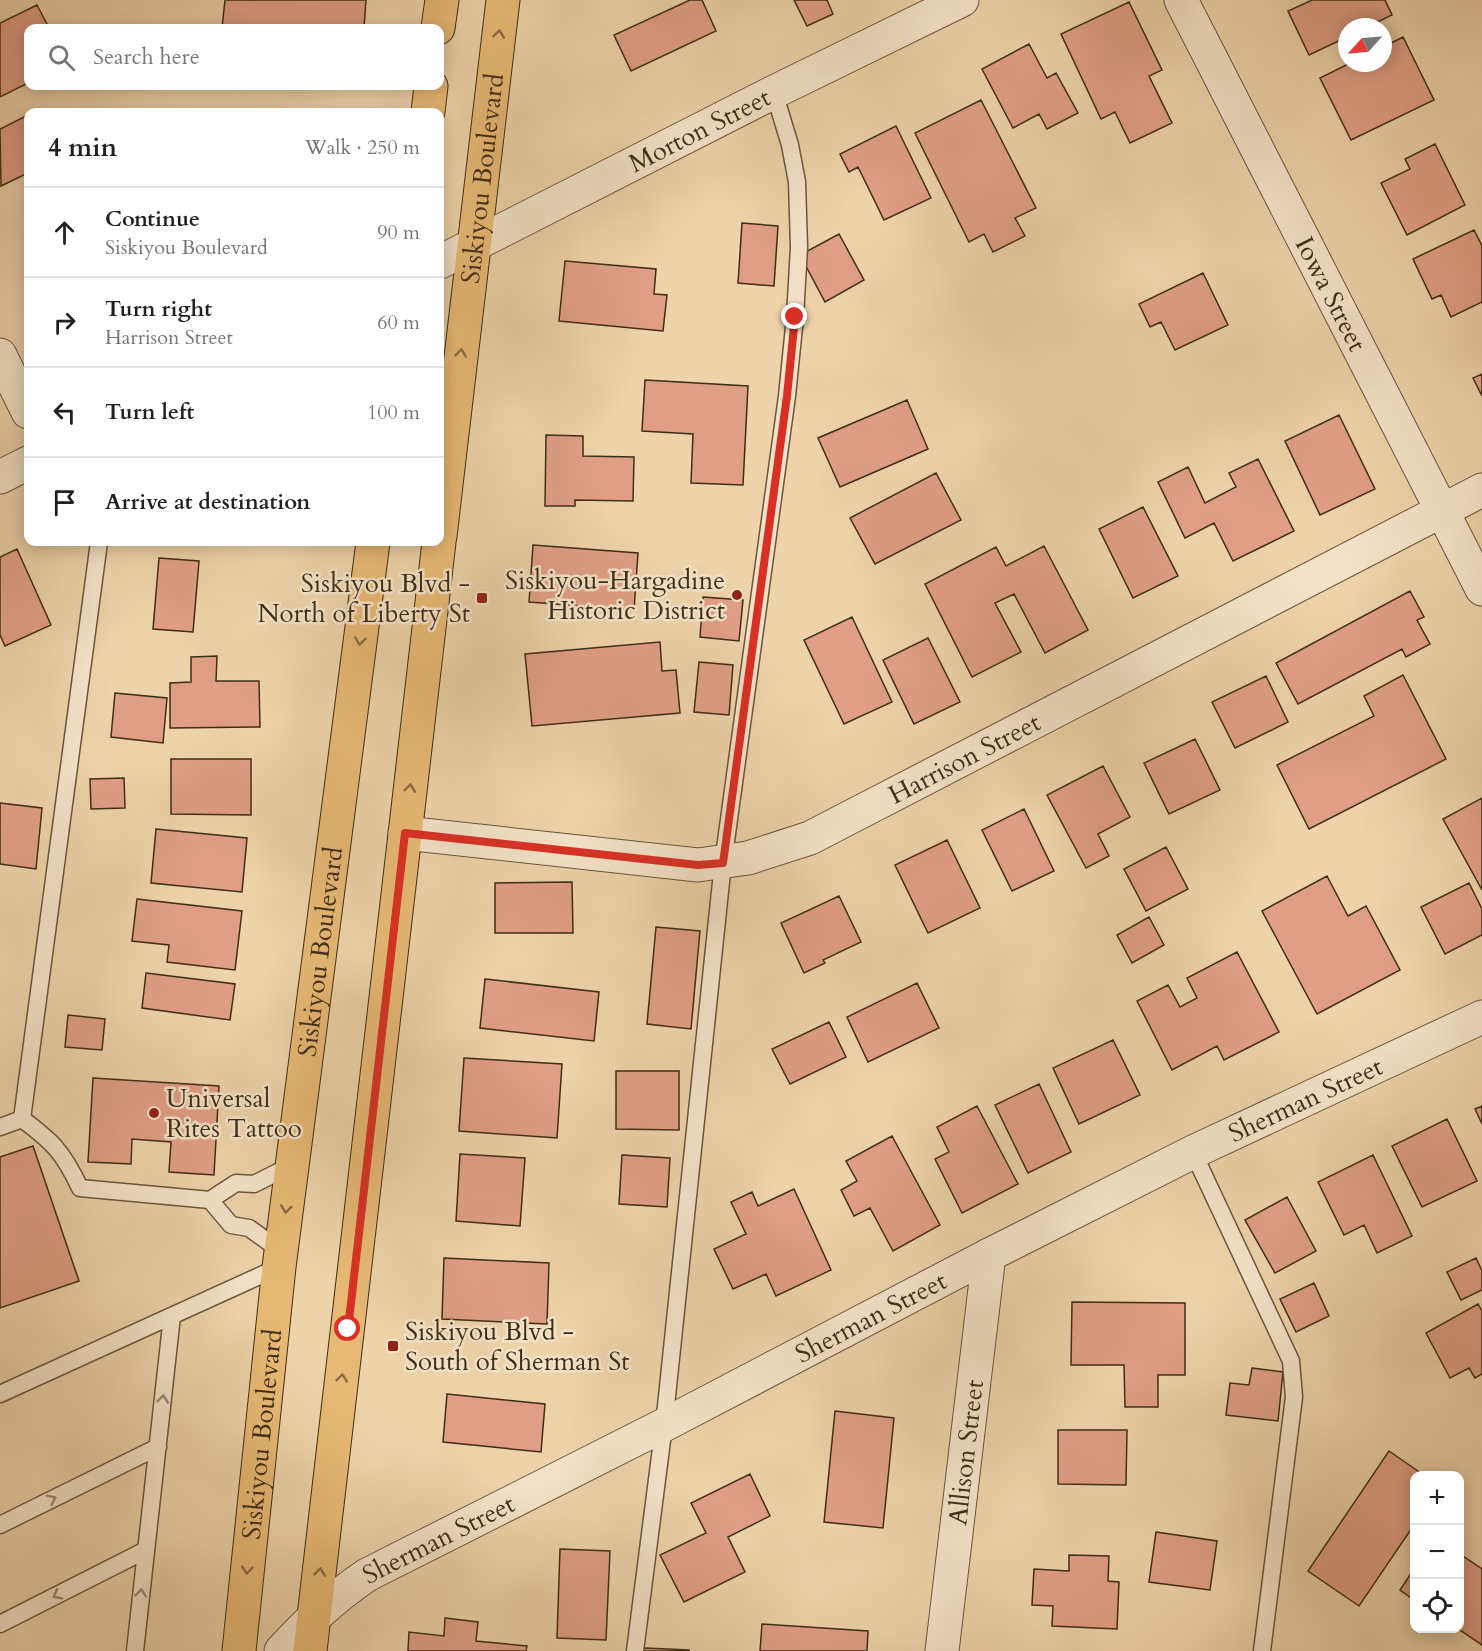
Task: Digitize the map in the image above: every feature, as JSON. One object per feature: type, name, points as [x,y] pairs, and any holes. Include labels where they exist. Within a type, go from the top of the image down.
[{"type":"main road","points":[[439,24],[442,0]]},
{"type":"main road","name":"Siskiyou Boulevard","points":[[444,502],[503,0]]},
{"type":"main road","points":[[428,108],[431,90]]},
{"type":"main road","name":"Siskiyou Boulevard","points":[[239,1651],[280,1259],[372,546]]},
{"type":"main road","points":[[310,1651],[439,546]]},
{"type":"street","name":"Morton Street","points":[[444,260],[774,92],[962,0]]},
{"type":"street","name":"Iowa Street","points":[[1181,0],[1482,589]]},
{"type":"street","points":[[0,355],[24,404]]},
{"type":"street","points":[[0,477],[24,465]]},
{"type":"street","name":"Harrison Street","points":[[405,833],[698,865],[748,858],[810,838],[1482,490]]},
{"type":"street","name":"Sherman Street","points":[[281,1651],[315,1615],[338,1595],[367,1575],[664,1425],[988,1254],[1193,1152],[1482,1017]]},
{"type":"street","name":"Allison Street","points":[[942,1651],[988,1254]]},
{"type":"lane","points":[[635,1651],[664,1425],[723,863],[787,396],[795,317],[799,247],[797,183],[790,145],[774,92]]},
{"type":"lane","points":[[22,1119],[98,546]]},
{"type":"lane","points":[[0,1127],[22,1119]]},
{"type":"lane","points":[[22,1119],[51,1141],[68,1164],[80,1188],[210,1200],[236,1183],[254,1184],[292,1165]]},
{"type":"lane","points":[[1193,1152],[1291,1361],[1294,1396],[1262,1651]]},
{"type":"lane","points":[[0,1394],[172,1316],[280,1259],[249,1228],[231,1225],[210,1200]]},
{"type":"lane","points":[[135,1651],[172,1316]]},
{"type":"lane","points":[[0,1525],[158,1447]]},
{"type":"lane","points":[[0,1624],[146,1550]]},
{"type":"building","points":[[225,0],[366,0],[364,24],[222,24]]},
{"type":"building","points":[[690,0],[702,0],[716,31],[631,71],[614,35]]},
{"type":"building","points":[[794,0],[827,0],[833,14],[807,26]]},
{"type":"building","points":[[1312,0],[1385,0],[1392,15],[1386,18],[1338,18],[1338,41],[1309,55],[1288,11]]},
{"type":"building","points":[[1129,2],[1162,70],[1149,76],[1172,123],[1130,143],[1115,112],[1101,119],[1061,34]]},
{"type":"building","points":[[37,5],[47,24],[24,24],[24,85],[0,97],[0,23]]},
{"type":"building","points":[[1403,37],[1434,100],[1351,140],[1320,78],[1338,69],[1338,72],[1392,72],[1392,42]]},
{"type":"building","points":[[1029,44],[1047,78],[1056,73],[1078,113],[1047,129],[1039,114],[1013,128],[982,69]]},
{"type":"building","points":[[981,100],[1036,208],[1015,218],[1025,236],[993,252],[984,234],[969,242],[915,133]]},
{"type":"building","points":[[24,117],[24,175],[1,186],[0,129]]},
{"type":"building","points":[[896,126],[931,198],[884,220],[858,167],[849,172],[840,154]]},
{"type":"building","points":[[1435,144],[1465,205],[1407,235],[1381,183],[1410,169],[1405,159]]},
{"type":"building","points":[[742,223],[778,226],[774,286],[738,283]]},
{"type":"building","points":[[1474,230],[1482,246],[1482,302],[1451,317],[1441,295],[1432,299],[1413,259]]},
{"type":"building","points":[[839,234],[864,280],[825,302],[800,255]]},
{"type":"building","points":[[565,261],[656,269],[654,294],[667,295],[663,331],[559,321]]},
{"type":"building","points":[[1203,273],[1228,325],[1175,350],[1161,322],[1150,327],[1139,304]]},
{"type":"building","points":[[1482,374],[1482,396],[1473,378]]},
{"type":"building","points":[[645,380],[748,386],[743,485],[691,483],[693,434],[642,431]]},
{"type":"building","points":[[907,400],[928,449],[840,487],[818,438]]},
{"type":"building","points":[[1339,415],[1375,489],[1320,515],[1285,441]]},
{"type":"building","points":[[546,435],[583,436],[583,456],[634,457],[633,501],[575,500],[575,506],[545,506]]},
{"type":"building","points":[[1258,459],[1294,531],[1233,561],[1214,523],[1185,538],[1158,482],[1188,467],[1205,503],[1236,487],[1229,473]]},
{"type":"building","points":[[936,473],[961,520],[875,564],[850,518]]},
{"type":"building","points":[[1143,507],[1178,576],[1133,598],[1099,529]]},
{"type":"building","points":[[533,545],[638,553],[634,610],[529,602]]},
{"type":"building","points":[[1044,546],[1088,630],[1045,653],[1014,594],[995,603],[1021,652],[972,677],[925,584],[996,547],[1006,566]]},
{"type":"building","points":[[17,549],[51,625],[5,646],[0,635],[0,557]]},
{"type":"building","points":[[159,558],[199,561],[193,632],[153,629]]},
{"type":"building","points":[[1410,591],[1424,617],[1417,620],[1430,644],[1406,657],[1402,649],[1298,704],[1276,663]]},
{"type":"building","points":[[703,597],[743,600],[739,641],[700,637]]},
{"type":"building","points":[[852,617],[892,702],[844,724],[804,640]]},
{"type":"building","points":[[928,638],[960,702],[914,724],[883,660]]},
{"type":"building","points":[[660,642],[662,671],[676,670],[680,713],[532,726],[525,654]]},
{"type":"building","points":[[217,656],[216,681],[259,681],[260,727],[170,728],[170,683],[191,682],[191,657]]},
{"type":"building","points":[[699,662],[733,665],[729,715],[694,712]]},
{"type":"building","points":[[1403,675],[1446,759],[1309,829],[1277,765],[1374,716],[1364,696]]},
{"type":"building","points":[[1266,676],[1288,722],[1235,748],[1212,702]]},
{"type":"building","points":[[115,693],[167,698],[163,743],[111,737]]},
{"type":"building","points":[[1195,739],[1220,790],[1169,814],[1144,763]]},
{"type":"building","points":[[171,759],[251,759],[251,815],[171,814]]},
{"type":"building","points":[[1103,766],[1130,817],[1098,834],[1109,856],[1086,868],[1047,795]]},
{"type":"building","points":[[124,778],[125,808],[91,809],[90,779]]},
{"type":"building","points":[[1482,798],[1482,890],[1443,819]]},
{"type":"building","points":[[0,803],[42,808],[36,869],[0,864]]},
{"type":"building","points":[[1024,809],[1054,871],[1012,891],[982,830]]},
{"type":"building","points":[[156,829],[247,838],[242,892],[151,883]]},
{"type":"building","points":[[947,840],[980,908],[928,933],[895,865]]},
{"type":"building","points":[[1166,847],[1188,889],[1146,911],[1124,869]]},
{"type":"building","points":[[1327,876],[1348,916],[1366,906],[1400,970],[1317,1014],[1262,911]]},
{"type":"building","points":[[572,882],[573,933],[495,933],[495,883]]},
{"type":"building","points":[[1469,883],[1482,909],[1482,935],[1445,954],[1421,907]]},
{"type":"building","points":[[839,896],[861,942],[823,960],[825,963],[804,973],[781,923]]},
{"type":"building","points":[[137,899],[242,911],[235,970],[167,962],[169,945],[132,941]]},
{"type":"building","points":[[1149,917],[1164,945],[1132,963],[1117,935]]},
{"type":"building","points":[[656,927],[700,931],[691,1029],[647,1024]]},
{"type":"building","points":[[1237,952],[1279,1032],[1224,1060],[1217,1046],[1172,1070],[1137,1001],[1168,985],[1180,1007],[1197,998],[1187,978]]},
{"type":"building","points":[[146,973],[235,984],[230,1020],[142,1008]]},
{"type":"building","points":[[485,979],[599,992],[594,1041],[480,1028]]},
{"type":"building","points":[[917,983],[939,1028],[868,1062],[847,1017]]},
{"type":"building","points":[[68,1015],[105,1019],[102,1050],[65,1047]]},
{"type":"building","points":[[829,1022],[846,1057],[790,1084],[772,1049]]},
{"type":"building","points":[[1113,1040],[1140,1095],[1079,1124],[1053,1068]]},
{"type":"building","points":[[464,1058],[562,1064],[557,1138],[459,1131]]},
{"type":"building","points":[[616,1071],[679,1071],[679,1130],[616,1129]]},
{"type":"building","name":"Universal Rites Tattoo","points":[[93,1078],[219,1086],[214,1175],[169,1172],[171,1142],[132,1139],[131,1164],[88,1162]]},
{"type":"building","points":[[1039,1084],[1071,1152],[1028,1173],[995,1105]]},
{"type":"building","points":[[977,1106],[1018,1184],[962,1213],[935,1159],[949,1152],[937,1127]]},
{"type":"building","points":[[1482,1106],[1482,1124],[1475,1109]]},
{"type":"building","points":[[1447,1119],[1477,1181],[1422,1207],[1392,1146]]},
{"type":"building","points":[[892,1136],[940,1225],[893,1251],[870,1208],[854,1216],[841,1190],[857,1181],[846,1161]]},
{"type":"building","points":[[33,1146],[79,1281],[0,1308],[0,1157]]},
{"type":"building","points":[[460,1154],[525,1158],[520,1226],[456,1221]]},
{"type":"building","points":[[622,1155],[670,1158],[667,1207],[619,1204]]},
{"type":"building","points":[[1373,1155],[1412,1236],[1377,1253],[1364,1225],[1344,1235],[1318,1182]]},
{"type":"building","points":[[794,1189],[831,1270],[776,1296],[766,1274],[733,1289],[714,1249],[746,1234],[731,1202],[752,1192],[758,1206]]},
{"type":"building","points":[[1287,1197],[1316,1251],[1275,1273],[1245,1220]]},
{"type":"building","points":[[444,1258],[549,1263],[547,1324],[442,1319]]},
{"type":"building","points":[[1476,1258],[1482,1271],[1482,1290],[1461,1300],[1447,1272]]},
{"type":"building","points":[[1314,1283],[1329,1316],[1296,1332],[1280,1299]]},
{"type":"building","points":[[1072,1302],[1185,1303],[1185,1375],[1158,1375],[1158,1407],[1125,1407],[1124,1365],[1071,1365]]},
{"type":"building","points":[[1478,1304],[1482,1311],[1482,1374],[1475,1378],[1469,1368],[1450,1378],[1426,1333]]},
{"type":"building","points":[[1252,1368],[1283,1372],[1278,1421],[1226,1415],[1230,1383],[1249,1385]]},
{"type":"building","points":[[447,1394],[545,1404],[541,1452],[443,1442]]},
{"type":"building","points":[[835,1411],[894,1418],[883,1528],[824,1522]]},
{"type":"building","points":[[1058,1430],[1127,1430],[1126,1485],[1058,1484]]},
{"type":"building","points":[[1389,1451],[1418,1471],[1410,1471],[1410,1531],[1359,1606],[1308,1571]]},
{"type":"building","points":[[750,1474],[770,1516],[728,1537],[745,1572],[684,1602],[660,1555],[706,1533],[691,1503]]},
{"type":"building","points":[[1156,1532],[1217,1541],[1210,1590],[1149,1582]]},
{"type":"building","points":[[560,1549],[610,1551],[606,1640],[557,1638]]},
{"type":"building","points":[[1069,1555],[1109,1556],[1108,1581],[1119,1582],[1117,1629],[1052,1626],[1053,1606],[1032,1605],[1034,1569],[1069,1571]]},
{"type":"building","points":[[1464,1557],[1482,1569],[1482,1645],[1464,1633]]},
{"type":"building","points":[[1410,1575],[1410,1597],[1400,1590]]},
{"type":"building","points":[[445,1618],[478,1622],[476,1641],[527,1646],[526,1651],[408,1651],[409,1632],[444,1636]]},
{"type":"building","points":[[762,1624],[868,1631],[867,1651],[760,1651]]},
{"type":"building","points":[[645,1648],[689,1650],[689,1651],[644,1651]]},
{"type":"place","name":"Siskiyou-Hargadine Historic District","points":[[737,595]]},
{"type":"place","name":"Siskiyou Blvd - North of Liberty St","points":[[482,598]]},
{"type":"place","name":"Universal Rites Tattoo","points":[[154,1113]]},
{"type":"place","name":"Siskiyou Blvd - South of Sherman St","points":[[393,1346]]},
{"type":"route","points":[[348,1329],[405,833],[698,865],[723,863],[787,396],[795,317]]}]
